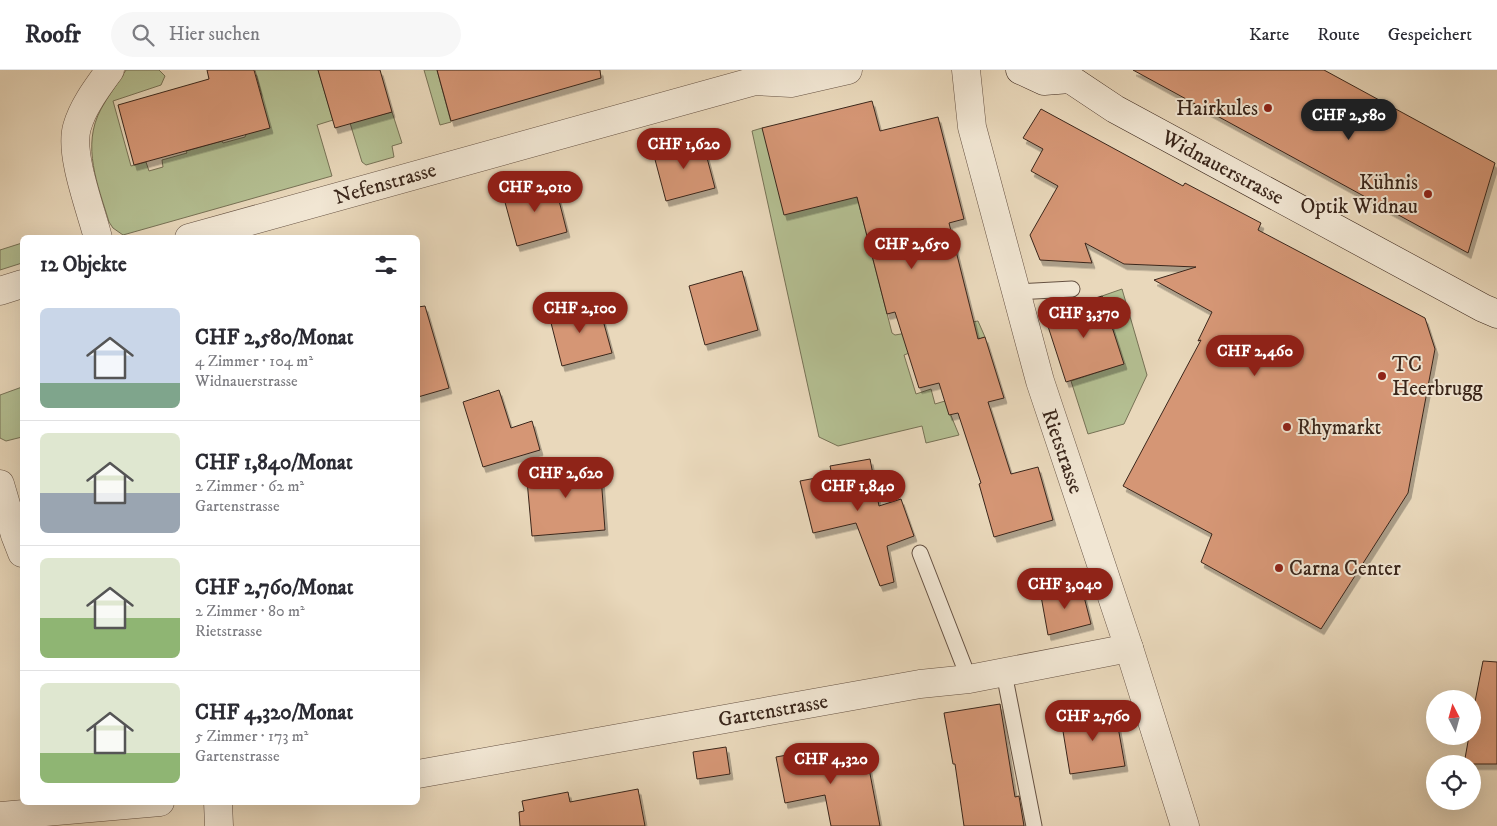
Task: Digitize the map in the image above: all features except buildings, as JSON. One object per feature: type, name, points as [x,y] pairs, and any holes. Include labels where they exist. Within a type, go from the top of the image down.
[{"type":"street","points":[[97,235],[76,157],[76,128],[89,98],[110,70]]},
{"type":"street","name":"Nefenstrasse","points":[[200,235],[760,75],[791,83],[848,70]]},
{"type":"street","name":"Rietstrasse","points":[[966,70],[972,127],[1040,381],[1129,648],[1185,826]]},
{"type":"street","name":"Widnauerstrasse","points":[[1020,70],[1044,81],[1067,74],[1115,109],[1490,311]]},
{"type":"street","points":[[0,291],[20,285]]},
{"type":"street","points":[[0,484],[20,548]]},
{"type":"street","name":"Gartenstrasse","points":[[420,774],[920,684],[969,679],[1129,648]]},
{"type":"street","points":[[0,816],[83,805]]},
{"type":"street","points":[[218,805],[219,826]]},
{"type":"lane","points":[[1016,292],[1072,289]]},
{"type":"lane","points":[[920,553],[969,679]]},
{"type":"lane","points":[[1004,672],[1034,826]]},
{"type":"green space","points":[[126,70],[159,70],[165,76],[161,85],[113,101],[131,166],[146,162],[149,171],[163,167],[162,160],[187,153],[186,151],[245,137],[262,96],[255,70],[318,70],[333,120],[317,125],[332,176],[123,235],[113,228],[109,222],[93,166],[92,137],[101,109]]},
{"type":"green space","points":[[424,70],[437,70],[451,122],[440,125]]},
{"type":"green space","points":[[392,112],[402,143],[392,146],[394,157],[366,165],[362,162],[350,123]]},
{"type":"green space","points":[[762,128],[857,197],[892,333],[895,335],[978,321],[985,337],[915,359],[912,352],[904,355],[916,394],[931,389],[935,404],[945,401],[959,435],[926,443],[922,426],[838,446],[819,437],[752,131]]},
{"type":"green space","points":[[20,244],[20,264],[0,270],[0,250]]},
{"type":"green space","points":[[1122,289],[1147,375],[1124,424],[1088,434],[1071,381],[1123,364],[1102,296]]},
{"type":"green space","points":[[20,388],[20,438],[6,441],[0,438],[0,395]]},
{"type":"place","name":"Hairkules","points":[[1268,108]]},
{"type":"place","name":"Kühnis Optik Widnau","points":[[1428,194]]},
{"type":"place","name":"TC Heerbrugg","points":[[1382,376]]},
{"type":"place","name":"Rhymarkt","points":[[1287,427]]},
{"type":"place","name":"Carna Center","points":[[1279,568]]}]
